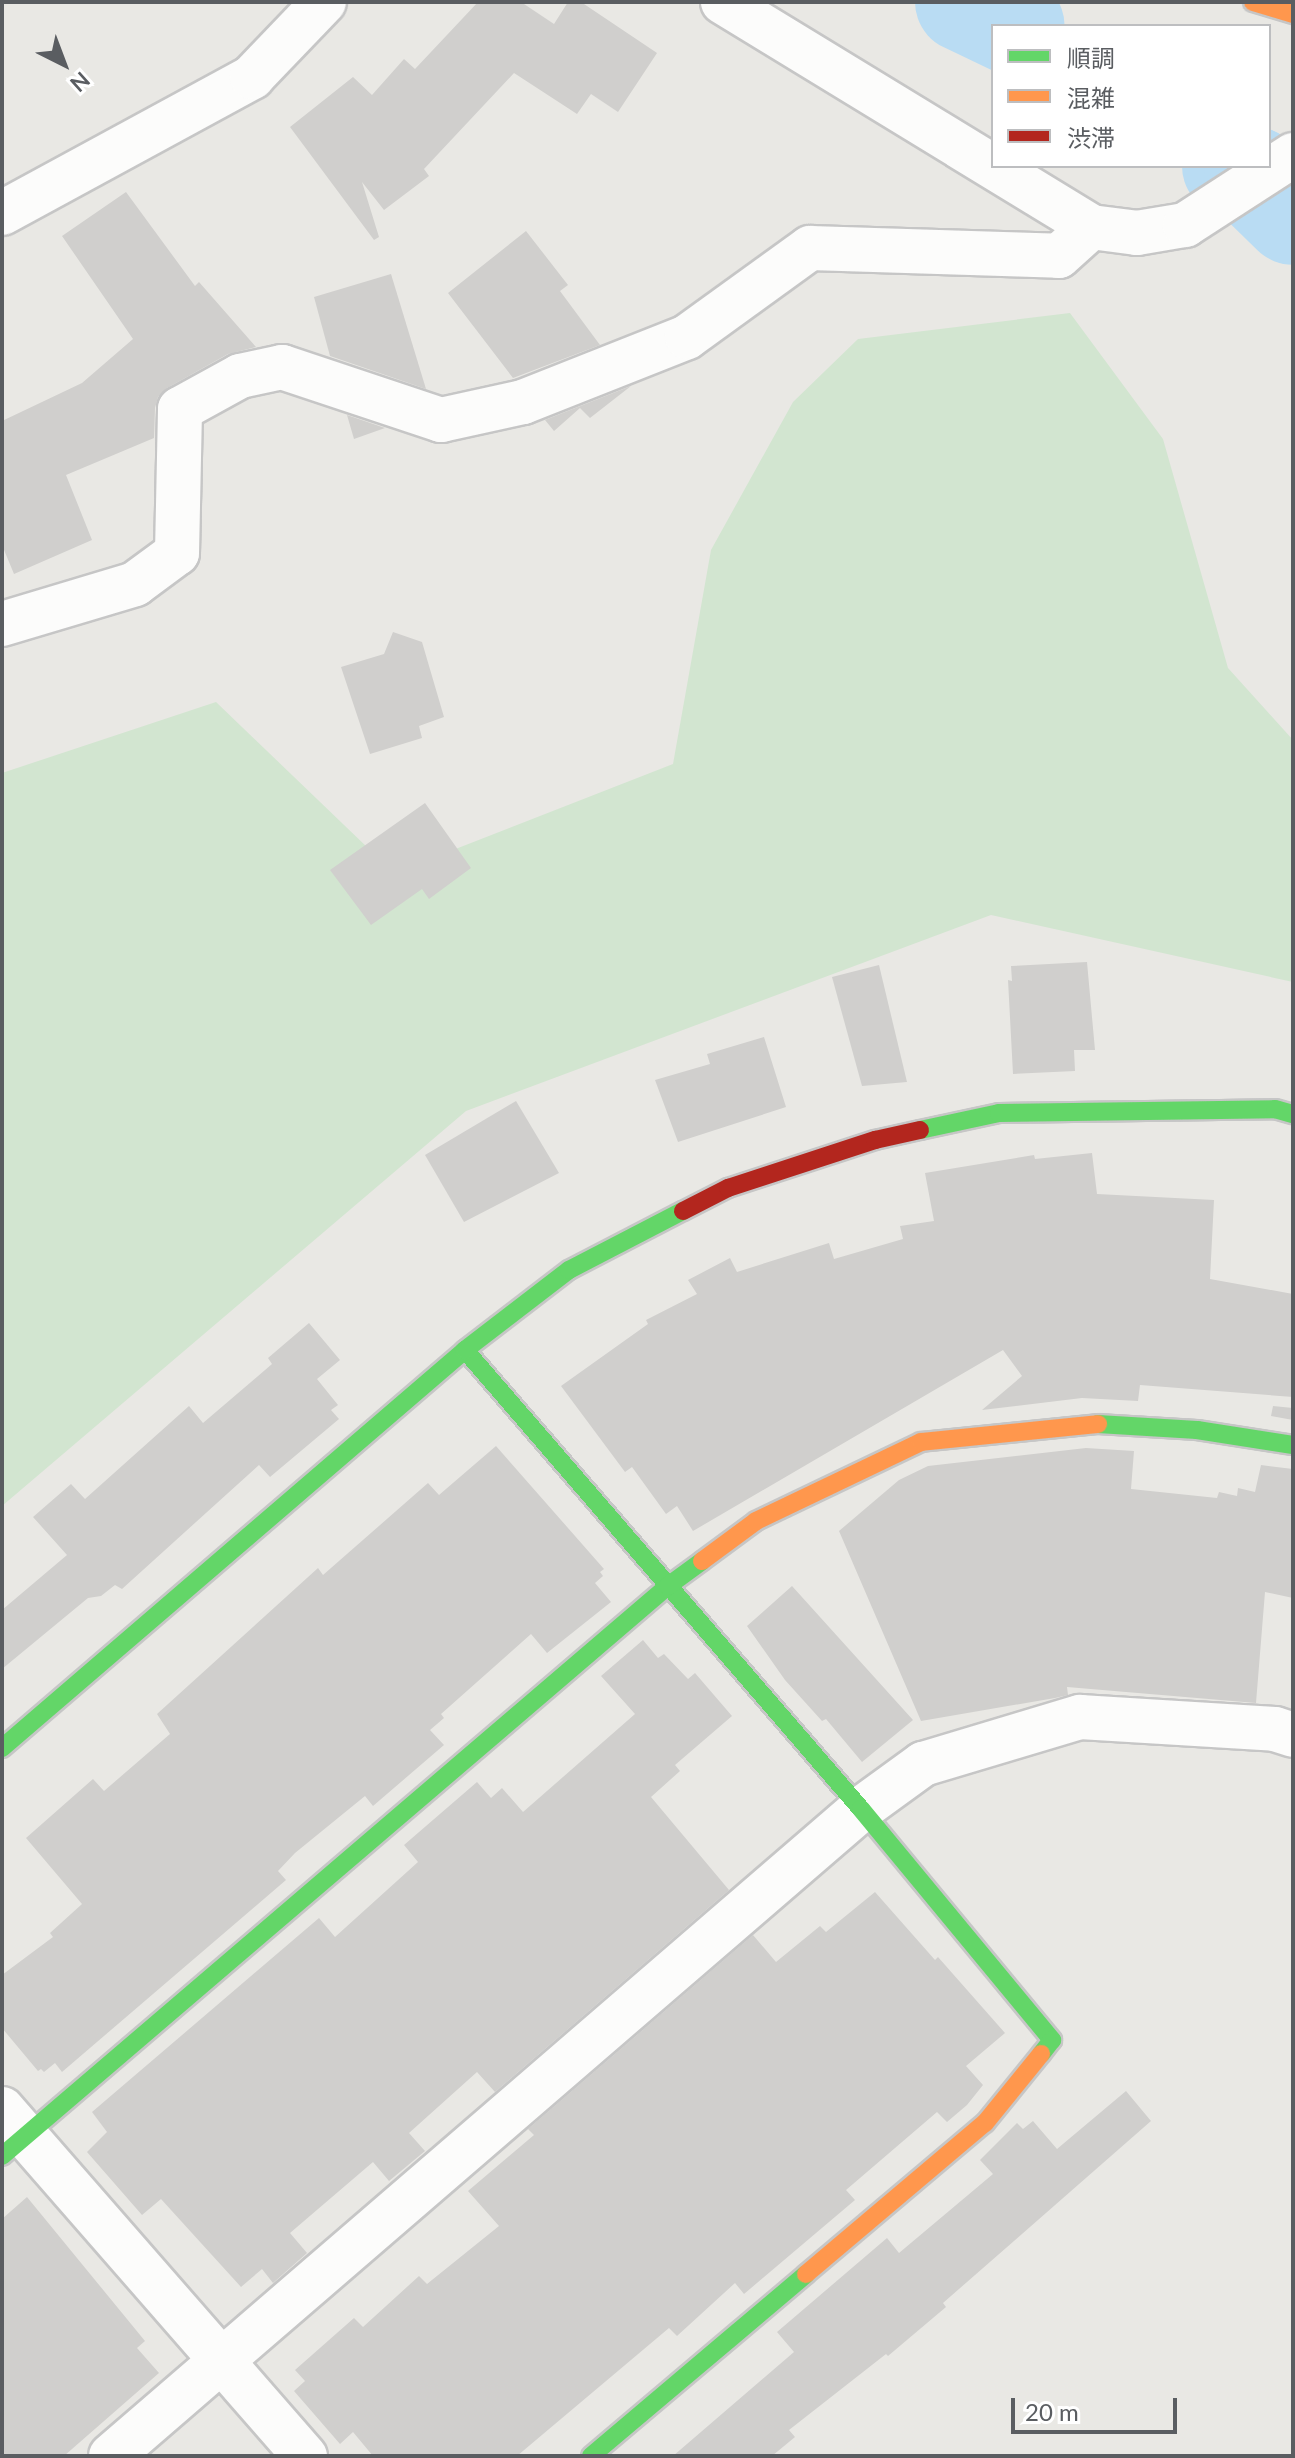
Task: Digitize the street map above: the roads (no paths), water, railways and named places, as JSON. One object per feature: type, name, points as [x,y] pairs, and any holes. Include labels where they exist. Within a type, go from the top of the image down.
[{"type":"street","points":[[2,213],[252,77],[324,2]]},
{"type":"street","points":[[723,2],[991,166]]},
{"type":"street","points":[[1253,2],[1293,14]]},
{"type":"street","points":[[995,168],[1091,227],[1137,233],[1185,225],[1293,156]]},
{"type":"street","points":[[2,624],[135,584],[177,553],[180,409],[240,376],[282,367],[441,420],[523,402],[687,337],[810,248],[1059,256],[1091,227]]},
{"type":"street","points":[[2,1748],[465,1350],[569,1270],[728,1188],[875,1140],[999,1113],[1275,1109],[1293,1114]]},
{"type":"street","points":[[465,1350],[861,1809],[1052,2040],[985,2123],[591,2456]]},
{"type":"street","points":[[305,2456],[221,2360],[10,2134],[668,1586],[756,1521],[921,1442],[1085,1423],[1197,1430],[1293,1445]]},
{"type":"street","points":[[111,2456],[861,1809],[923,1764],[1080,1717],[1275,1729],[1293,1735]]},
{"type":"waterway","points":[[965,2],[1011,24]]},
{"type":"waterway","points":[[1236,168],[1254,177],[1293,215]]}]
